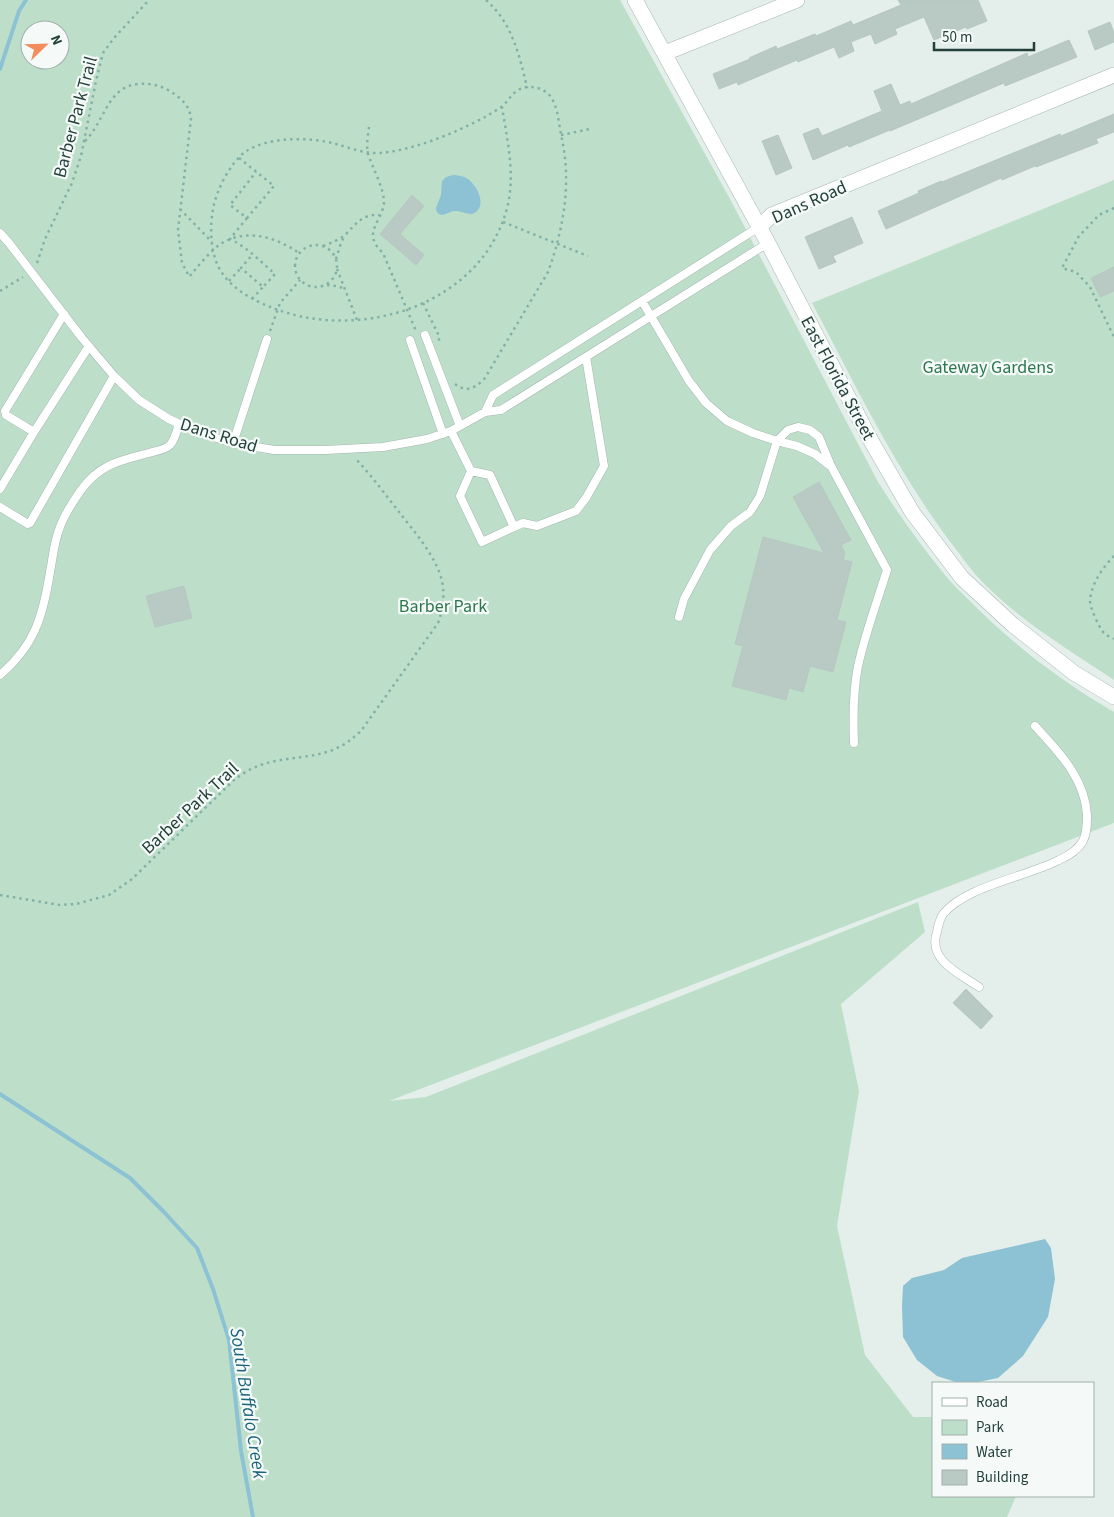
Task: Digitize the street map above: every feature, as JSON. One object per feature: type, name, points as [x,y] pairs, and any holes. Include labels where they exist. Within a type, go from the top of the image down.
[{"type":"main road","name":"East Florida Street","points":[[635,0],[768,243],[870,440],[912,512],[962,578],[1013,625],[1074,673],[1114,696]]},
{"type":"main road","points":[[665,53],[797,0]]},
{"type":"main road","name":"Dans Road","points":[[759,227],[772,215],[1114,75]]},
{"type":"lane","name":"Dans Road","points":[[485,412],[493,395],[759,227]]},
{"type":"lane","name":"Dans Road","points":[[0,233],[89,346],[114,376],[139,400],[168,419],[197,432],[233,443],[274,450],[383,447],[427,439],[460,426],[485,412],[501,410],[768,243]]},
{"type":"lane","points":[[642,301],[689,381],[706,402],[727,421],[753,433],[797,446],[815,454],[831,466]]},
{"type":"lane","points":[[34,432],[6,415],[5,411],[64,314]]},
{"type":"lane","points":[[421,336],[460,426]]},
{"type":"lane","points":[[233,443],[267,339]]},
{"type":"lane","points":[[410,340],[447,432],[471,471],[490,475],[514,527]]},
{"type":"lane","points":[[0,489],[89,346]]},
{"type":"lane","points":[[471,471],[460,496],[482,542],[523,523],[537,526],[576,511],[586,498],[604,466],[586,357]]},
{"type":"lane","points":[[0,507],[28,524],[30,523],[114,376]]},
{"type":"lane","points":[[0,675],[22,653],[35,632],[46,597],[54,546],[60,525],[80,491],[105,466],[163,449],[171,444],[180,424]]},
{"type":"lane","points":[[678,617],[684,599],[710,550],[731,526],[750,512],[760,496],[777,441],[788,430],[798,427],[810,430],[819,437],[831,466],[887,570],[858,667],[853,703],[854,743]]},
{"type":"lane","points":[[979,987],[946,965],[936,951],[935,937],[942,916],[956,901],[975,892],[1047,866],[1070,854],[1083,842],[1087,827],[1086,807],[1081,788],[1060,753],[1035,726]]},
{"type":"path","name":"Barber Park Trail","points":[[31,272],[72,183],[81,156],[103,54],[114,38],[149,0]]},
{"type":"path","points":[[486,0],[506,23],[520,56],[527,86]]},
{"type":"path","points":[[84,142],[95,130],[114,96],[125,87],[141,84],[155,85],[167,89],[178,96],[189,108],[191,119],[178,230],[182,263],[189,277],[213,250],[230,239],[274,186],[239,158]]},
{"type":"path","points":[[454,383],[467,390],[474,388],[485,378],[548,272],[557,244],[564,202],[565,157],[557,112],[549,94],[543,89],[534,86],[519,88],[502,107],[464,128],[434,140],[378,153],[313,140],[295,139],[256,146],[244,152],[234,164],[220,187],[213,204],[211,230],[214,257],[218,267],[229,281],[252,299],[277,310],[306,318],[327,321],[357,320],[392,315],[423,303],[450,289],[481,260],[497,237],[503,222],[510,188],[509,155],[502,107]]},
{"type":"path","points":[[369,127],[368,152],[384,200],[374,231],[375,243],[383,253],[421,336]]},
{"type":"path","points":[[561,135],[590,129]]},
{"type":"path","points":[[247,218],[230,205],[256,172]]},
{"type":"path","points":[[1114,208],[1098,215],[1079,236],[1062,268],[1076,272],[1090,287],[1114,337]]},
{"type":"path","points":[[180,209],[212,242]]},
{"type":"path","points":[[336,260],[345,235],[358,221],[366,216],[379,216]]},
{"type":"path","points":[[503,222],[588,256]]},
{"type":"path","points":[[230,239],[248,235],[268,238],[280,242],[299,253]]},
{"type":"path","points":[[345,235],[323,246],[310,245],[299,253],[295,265],[300,280],[311,286],[337,286],[345,289]]},
{"type":"path","points":[[230,239],[240,244],[275,274],[252,299]]},
{"type":"path","points":[[323,246],[333,254],[336,260],[337,268],[357,320]]},
{"type":"path","points":[[229,281],[252,254]]},
{"type":"path","points":[[241,268],[263,287]]},
{"type":"path","points":[[325,285],[331,280],[337,268]]},
{"type":"path","points":[[0,291],[31,272]]},
{"type":"path","points":[[270,330],[280,302],[300,280]]},
{"type":"path","points":[[423,303],[439,336],[439,347]]},
{"type":"path","name":"Barber Park Trail","points":[[0,895],[60,905],[76,904],[109,895],[132,879],[234,780],[247,771],[262,764],[328,752],[349,741],[361,731],[438,623],[444,595],[442,580],[424,545],[348,449]]},
{"type":"path","points":[[1114,556],[1095,582],[1090,602],[1095,618],[1103,632],[1114,639]]},
{"type":"green space","name":"Barber Park","points":[[0,0],[620,0],[730,199],[878,482],[902,518],[951,582],[1002,632],[1056,675],[1114,712],[1114,823],[389,1101],[426,1097],[918,902],[925,932],[841,1004],[859,1091],[837,1226],[865,1355],[913,1417],[932,1417],[932,1497],[1016,1497],[1007,1517],[0,1517]]},
{"type":"green space","name":"Gateway Gardens","points":[[1114,180],[1114,680],[1024,619],[991,591],[970,568],[914,490],[861,397],[812,303]]},
{"type":"water","points":[[453,175],[468,179],[477,189],[481,203],[475,213],[469,214],[454,211],[443,215],[437,212],[436,208],[441,195],[442,181],[446,177]]},
{"type":"water","points":[[1045,1239],[1051,1248],[1055,1279],[1048,1317],[1023,1356],[998,1378],[978,1382],[956,1382],[937,1376],[917,1360],[903,1337],[903,1286],[912,1278],[944,1270],[962,1258]]},
{"type":"building","points":[[898,0],[978,0],[987,21],[934,40],[924,17],[895,29],[897,34],[875,44],[871,34],[851,42],[854,51],[839,58],[834,47],[798,62],[797,60],[738,85],[737,82],[719,89],[713,74],[776,46],[777,49],[815,34],[816,36],[851,21],[853,25],[901,5]]},
{"type":"building","points":[[1110,22],[1114,33],[1114,42],[1095,50],[1088,31]]},
{"type":"building","points":[[1069,40],[1077,57],[1005,86],[1004,83],[890,131],[849,147],[848,145],[813,160],[803,134],[818,128],[822,136],[882,111],[874,91],[891,84],[900,105],[910,101],[911,104],[1027,53],[1028,57]]},
{"type":"building","points":[[1114,114],[1114,132],[1096,139],[1098,143],[1002,180],[1001,178],[886,229],[878,211],[941,181]]},
{"type":"building","points":[[778,135],[792,168],[776,175],[762,141]]},
{"type":"building","points":[[412,195],[424,206],[400,234],[424,255],[416,265],[380,234]]},
{"type":"building","points":[[852,217],[863,243],[833,256],[836,262],[819,269],[805,237]]},
{"type":"building","points":[[1114,267],[1114,291],[1100,297],[1091,278]]},
{"type":"building","points":[[819,482],[851,540],[841,545],[845,553],[843,560],[852,562],[837,620],[846,622],[833,672],[810,666],[803,692],[789,688],[786,700],[732,686],[743,646],[735,644],[763,537],[824,553],[793,497]]},
{"type":"building","points":[[184,586],[192,618],[155,627],[146,596]]},
{"type":"building","points":[[966,989],[993,1016],[981,1029],[953,1003]]},
{"type":"waterway","points":[[0,69],[19,11],[26,0]]},
{"type":"waterway","name":"South Buffalo Creek","points":[[0,1094],[130,1178],[197,1248],[213,1289],[229,1340],[241,1451],[253,1517]]}]
